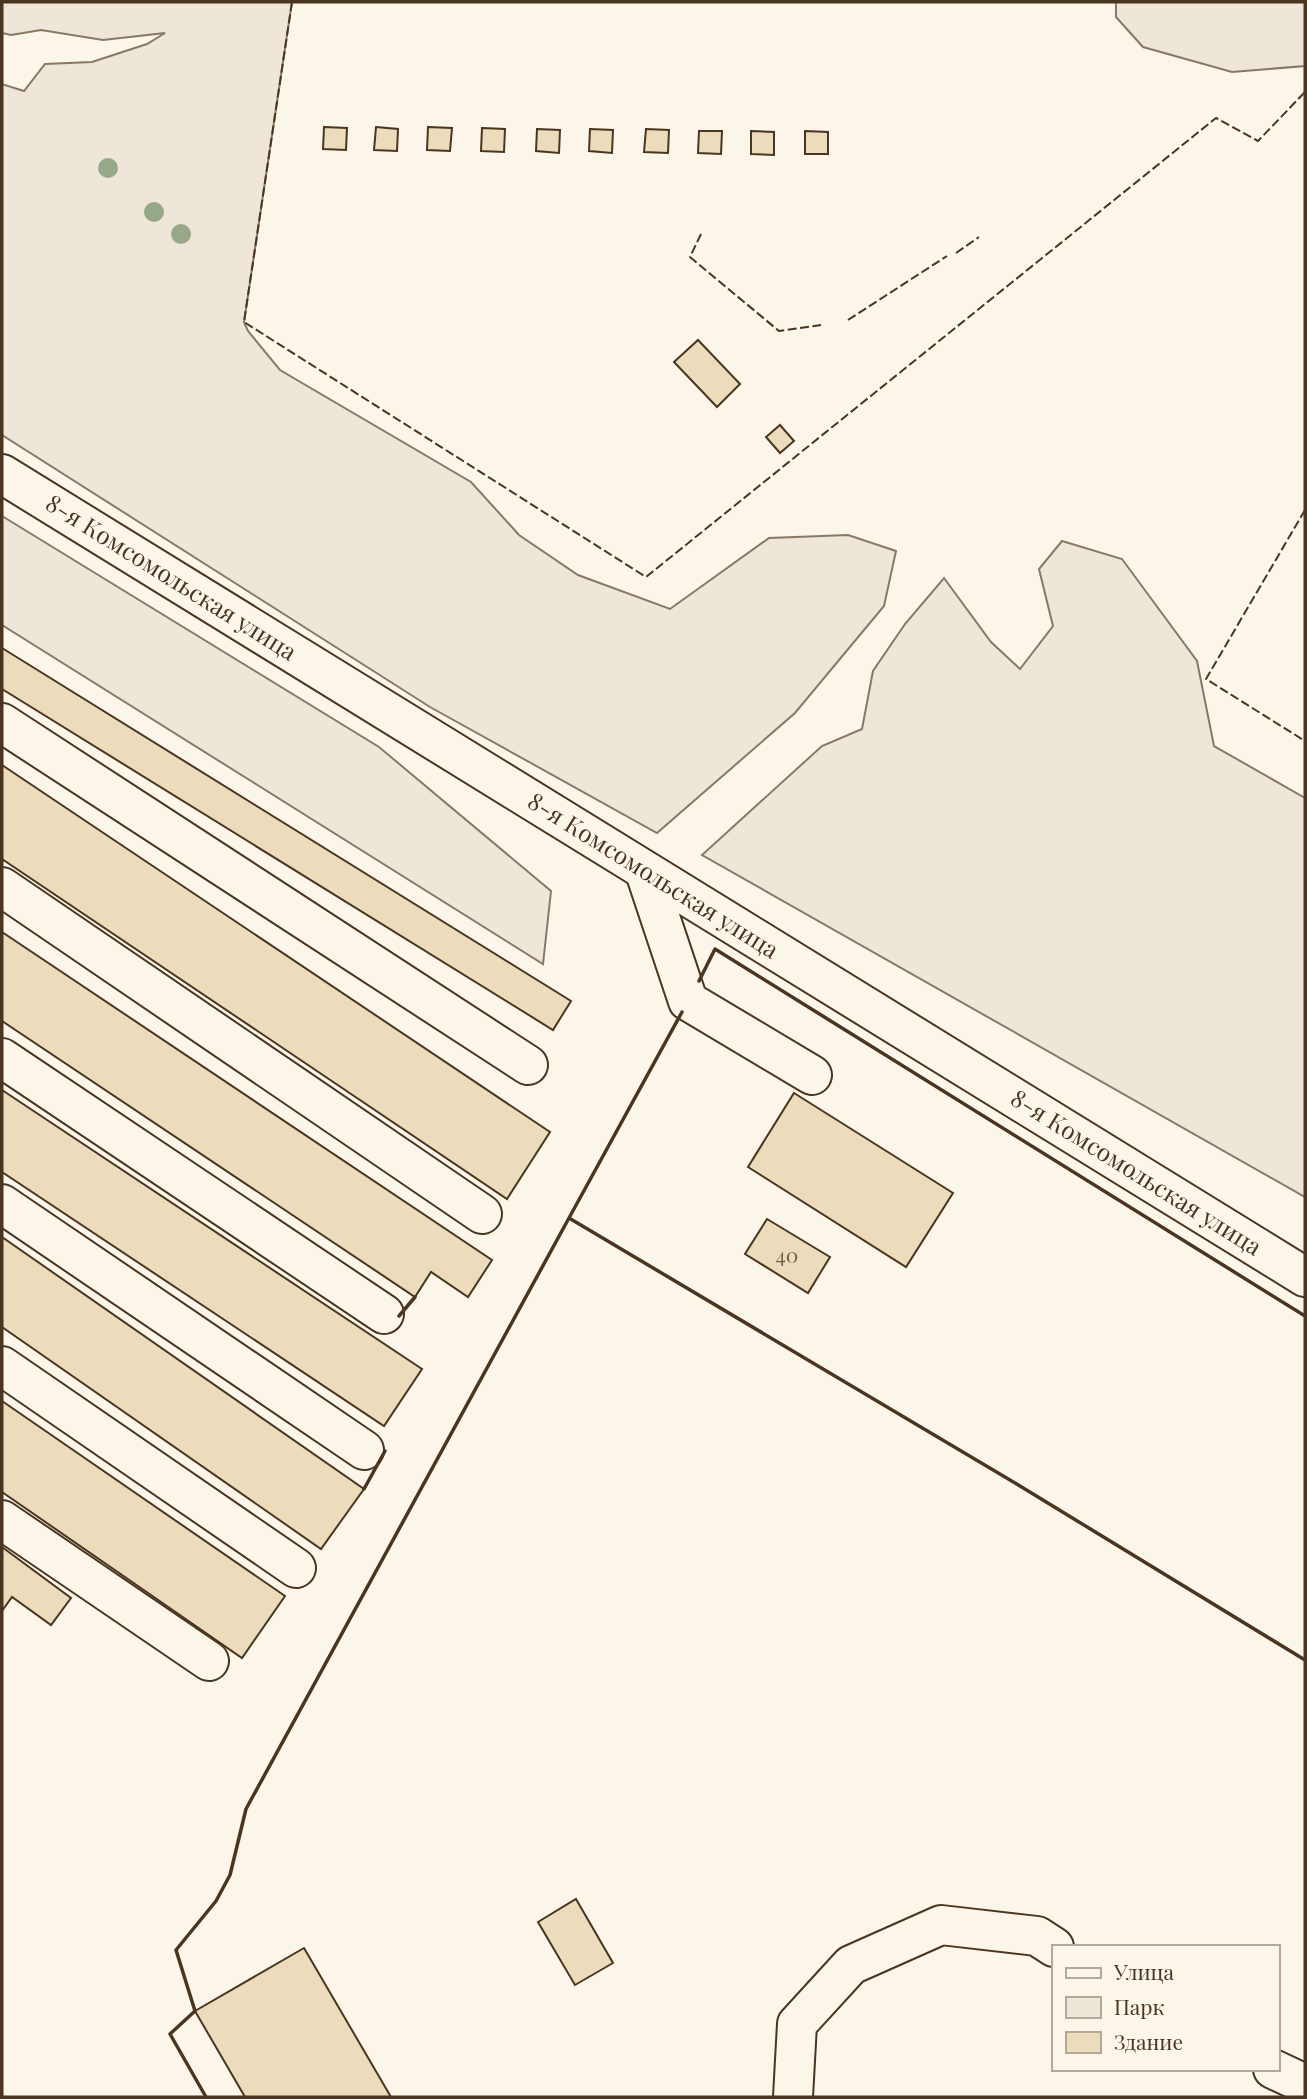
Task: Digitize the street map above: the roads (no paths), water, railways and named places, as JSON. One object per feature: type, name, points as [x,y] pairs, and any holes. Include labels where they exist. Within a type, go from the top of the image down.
[{"type":"street","name":"8-я Комсомольская улица","points":[[2,474],[1305,1277]]},
{"type":"street","points":[[2,723],[528,1065]]},
{"type":"street","points":[[645,872],[688,1001],[812,1075]]},
{"type":"street","points":[[2,887],[482,1214]]},
{"type":"street","points":[[2,1058],[384,1314]]},
{"type":"street","points":[[2,1204],[364,1450]]},
{"type":"street","points":[[2,1366],[296,1568]]},
{"type":"street","points":[[2,1520],[209,1661]]},
{"type":"street","points":[[793,2097],[797,2024],[851,1965],[941,1925],[1037,1936],[1052,1946]]},
{"type":"street","points":[[1277,2071],[1305,2084]]}]
